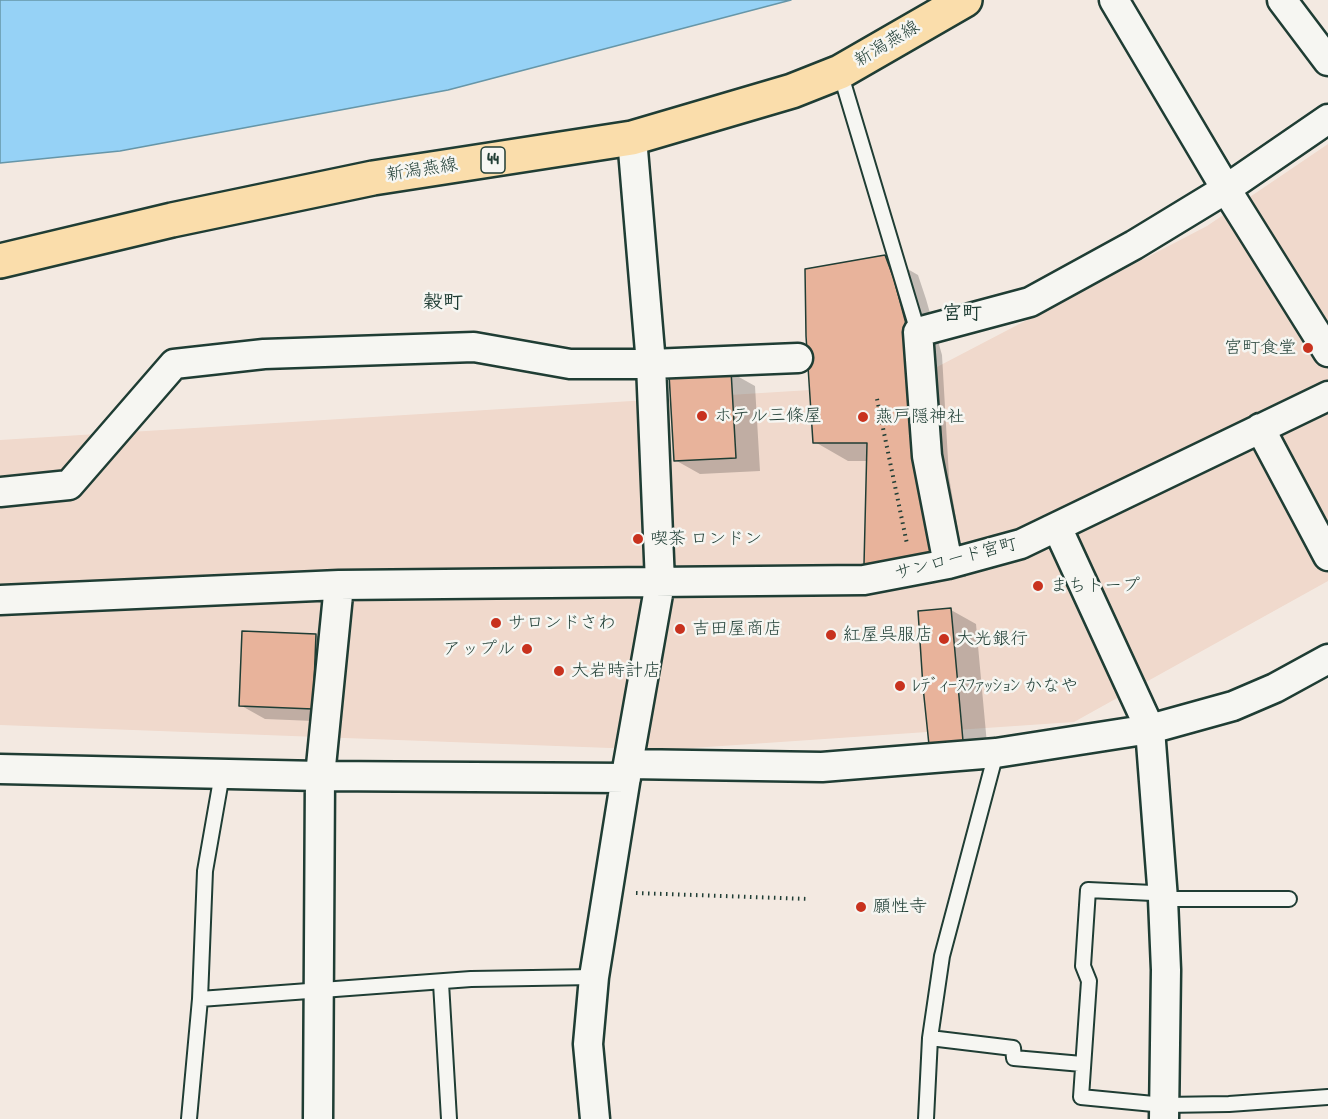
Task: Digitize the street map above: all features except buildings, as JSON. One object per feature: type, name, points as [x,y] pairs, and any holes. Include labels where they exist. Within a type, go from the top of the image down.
[{"type":"main road","name":"新潟燕線","points":[[6,266],[172,220],[373,178],[632,138],[792,91],[840,72],[965,0]]},
{"type":"street","points":[[1114,0],[1226,189],[1328,352]]},
{"type":"street","points":[[1282,0],[1328,61]]},
{"type":"street","points":[[948,564],[927,456],[918,332],[1030,302],[1134,245],[1226,189],[1328,119]]},
{"type":"street","points":[[595,1119],[588,1044],[594,978],[660,583],[651,364],[632,138]]},
{"type":"street","points":[[0,492],[69,485],[174,364],[264,354],[474,347],[570,364],[651,364],[798,358]]},
{"type":"street","name":"サンロード宮町","points":[[0,600],[339,585],[864,580],[948,564],[1021,544],[1328,396]]},
{"type":"street","points":[[1260,428],[1328,556]]},
{"type":"street","points":[[1057,527],[1150,729],[1166,970],[1164,1112]]},
{"type":"street","points":[[318,1119],[320,776],[339,585]]},
{"type":"street","points":[[0,769],[320,776],[822,767],[996,753],[1150,729],[1233,706],[1275,688],[1328,659]]},
{"type":"lane","points":[[840,72],[918,332]]},
{"type":"lane","points":[[926,1119],[930,1038],[942,956],[996,753]]},
{"type":"lane","points":[[189,1119],[200,999],[204,872],[222,774]]},
{"type":"lane","points":[[1289,898],[1163,899],[1153,892],[1088,890],[1083,966],[1089,981],[1081,1097],[1164,1112],[1229,1104],[1328,1097]]},
{"type":"lane","points":[[200,999],[471,979],[594,978]]},
{"type":"lane","points":[[441,982],[449,1119]]},
{"type":"lane","points":[[930,1038],[1013,1048],[1014,1058],[1082,1064]]},
{"type":"path","points":[[877,399],[913,571]]},
{"type":"path","points":[[609,892],[809,899]]},
{"type":"shaded area","points":[[1328,144],[1328,581],[1074,722],[663,750],[0,725],[0,440],[810,390],[814,443],[867,443],[864,564],[912,380],[1207,226]]},
{"type":"water","points":[[0,0],[791,0],[448,90],[120,151],[0,163]]},
{"type":"place","name":"宮町食堂","points":[[1308,348]]},
{"type":"place","name":"ホテル三條屋","points":[[702,416]]},
{"type":"place","name":"燕戸隠神社","points":[[863,417]]},
{"type":"place","name":"喫茶 ロンドン","points":[[638,539]]},
{"type":"place","name":"まちトープ","points":[[1038,586]]},
{"type":"place","name":"サロンドさわ","points":[[496,623]]},
{"type":"place","name":"吉田屋商店","points":[[680,629]]},
{"type":"place","name":"紅屋呉服店","points":[[831,635]]},
{"type":"place","name":"大光銀行","points":[[944,639]]},
{"type":"place","name":"アップル","points":[[527,649]]},
{"type":"place","name":"大岩時計店","points":[[559,671]]},
{"type":"place","name":"ﾚﾃﾞｨｰｽﾌｧｯｼｮﾝ かなや","points":[[900,686]]},
{"type":"place","name":"願性寺","points":[[861,907]]},
{"type":"district","name":"穀町","points":[[443,303]]},
{"type":"district","name":"宮町","points":[[962,314]]}]
